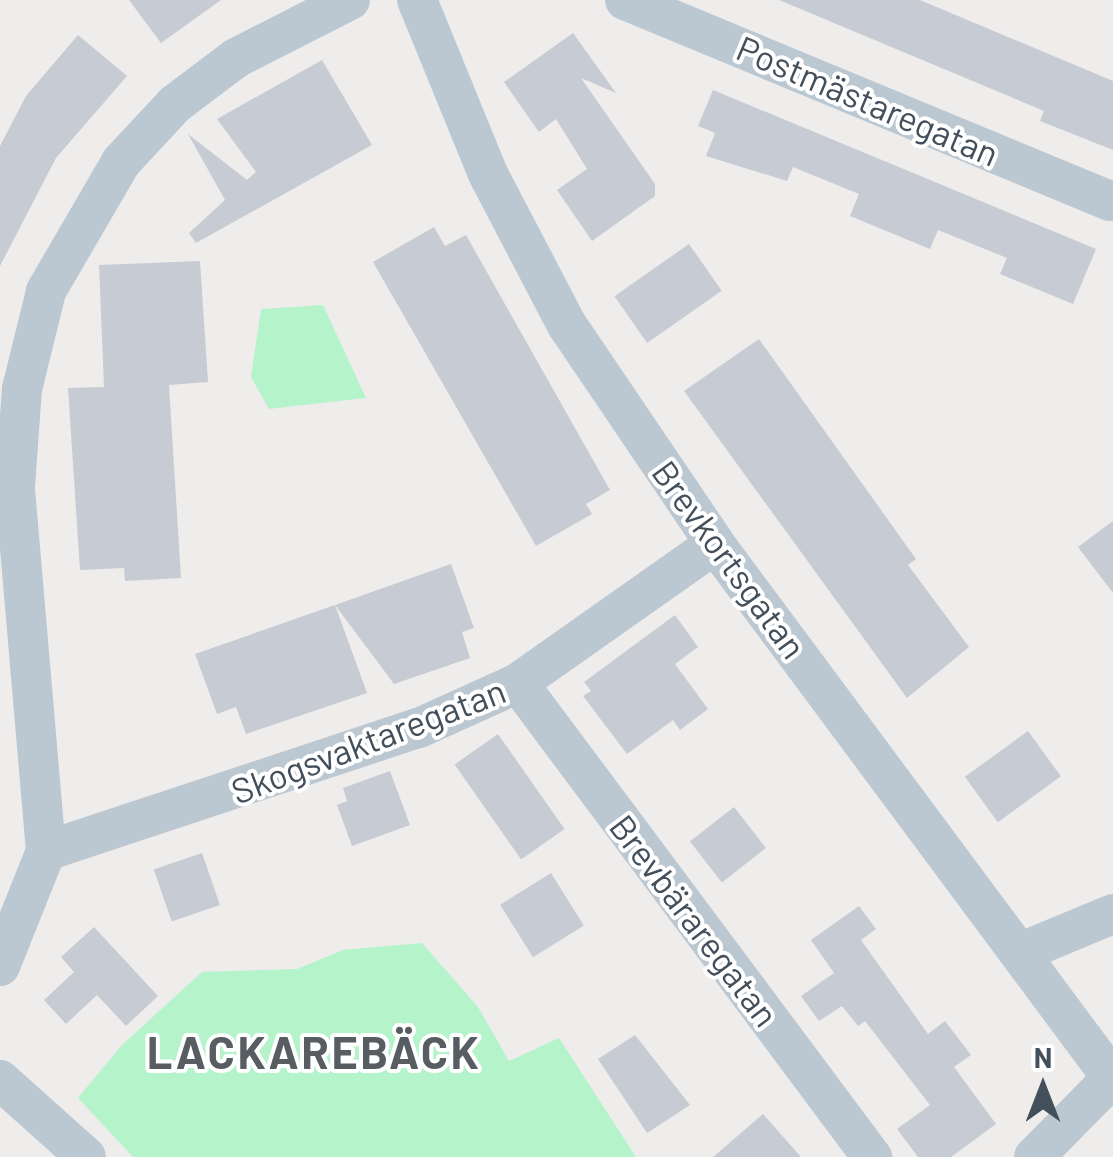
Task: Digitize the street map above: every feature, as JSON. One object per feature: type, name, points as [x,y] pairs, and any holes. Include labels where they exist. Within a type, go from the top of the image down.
[{"type":"street","points":[[0,966],[46,851],[15,486],[22,390],[46,292],[121,162],[174,104],[236,58],[350,0]]},
{"type":"street","name":"Brevkortsgatan","points":[[417,0],[488,174],[567,326],[714,544],[1024,951],[1112,1078]]},
{"type":"street","name":"Postmästaregatan","points":[[626,0],[1110,201]]},
{"type":"street","name":"Skogsvaktaregatan","points":[[46,851],[419,728],[518,683],[714,544]]},
{"type":"street","name":"Brevbäraregatan","points":[[518,683],[872,1157]]},
{"type":"street","points":[[1024,951],[1113,914]]},
{"type":"street","points":[[1034,1157],[1112,1078]]},
{"type":"street","points":[[0,1080],[78,1154]]},
{"type":"green space","points":[[323,305],[366,398],[269,409],[251,377],[261,309]]},
{"type":"green space","points":[[422,943],[478,1007],[509,1061],[559,1038],[636,1157],[133,1157],[78,1098],[122,1045],[202,972],[297,969],[343,950]]},
{"type":"building","points":[[129,0],[221,0],[161,43]]},
{"type":"building","points":[[779,0],[920,0],[1113,81],[1113,150],[1040,121],[1044,111]]},
{"type":"building","points":[[573,33],[616,93],[581,78],[655,184],[655,196],[592,241],[557,190],[587,169],[556,119],[539,132],[504,82]]},
{"type":"building","points":[[78,35],[127,76],[56,158],[0,266],[0,146],[26,96]]},
{"type":"building","points":[[322,60],[372,145],[196,243],[189,233],[225,200],[188,134],[247,180],[256,172],[217,119]]},
{"type":"building","points":[[713,90],[1096,249],[1073,304],[1000,274],[1007,258],[938,230],[930,249],[850,216],[859,194],[793,167],[787,181],[706,156],[715,133],[698,126]]},
{"type":"building","points":[[434,227],[445,246],[466,235],[610,490],[586,504],[592,514],[536,546],[373,262]]},
{"type":"building","points":[[689,244],[722,291],[647,343],[614,296]]},
{"type":"building","points":[[200,261],[208,382],[169,385],[181,578],[125,581],[124,568],[80,570],[68,388],[104,387],[99,265]]},
{"type":"building","points":[[759,339],[916,559],[908,565],[969,647],[907,698],[684,391]]},
{"type":"building","points":[[1113,521],[1113,593],[1078,547]]},
{"type":"building","points":[[451,564],[474,628],[462,632],[470,658],[394,684],[335,605]]},
{"type":"building","points":[[335,605],[367,693],[246,734],[236,707],[217,714],[195,654]]},
{"type":"building","points":[[675,615],[698,647],[675,664],[708,709],[680,730],[673,720],[627,754],[583,696],[591,691],[584,682]]},
{"type":"building","points":[[1028,731],[1061,776],[998,822],[965,777]]},
{"type":"building","points":[[498,734],[565,829],[521,859],[455,764]]},
{"type":"building","points":[[390,771],[410,825],[352,846],[337,805],[347,801],[343,788]]},
{"type":"building","points":[[734,807],[766,848],[722,882],[690,841]]},
{"type":"building","points":[[202,853],[220,905],[172,922],[154,870]]},
{"type":"building","points":[[551,873],[584,926],[533,957],[500,905]]},
{"type":"building","points":[[859,906],[876,929],[861,940],[928,1034],[945,1021],[971,1055],[954,1067],[996,1124],[951,1157],[918,1157],[897,1129],[930,1105],[865,1021],[858,1026],[842,1006],[819,1021],[801,996],[834,973],[811,940]]},
{"type":"building","points":[[94,927],[158,996],[126,1026],[97,995],[66,1024],[44,1000],[74,972],[61,957]]},
{"type":"building","points":[[635,1035],[690,1105],[647,1133],[598,1059]]},
{"type":"building","points":[[763,1114],[801,1157],[713,1157]]},
{"type":"district","name":"LACKAREBÄCK","points":[[314,1052]]}]
